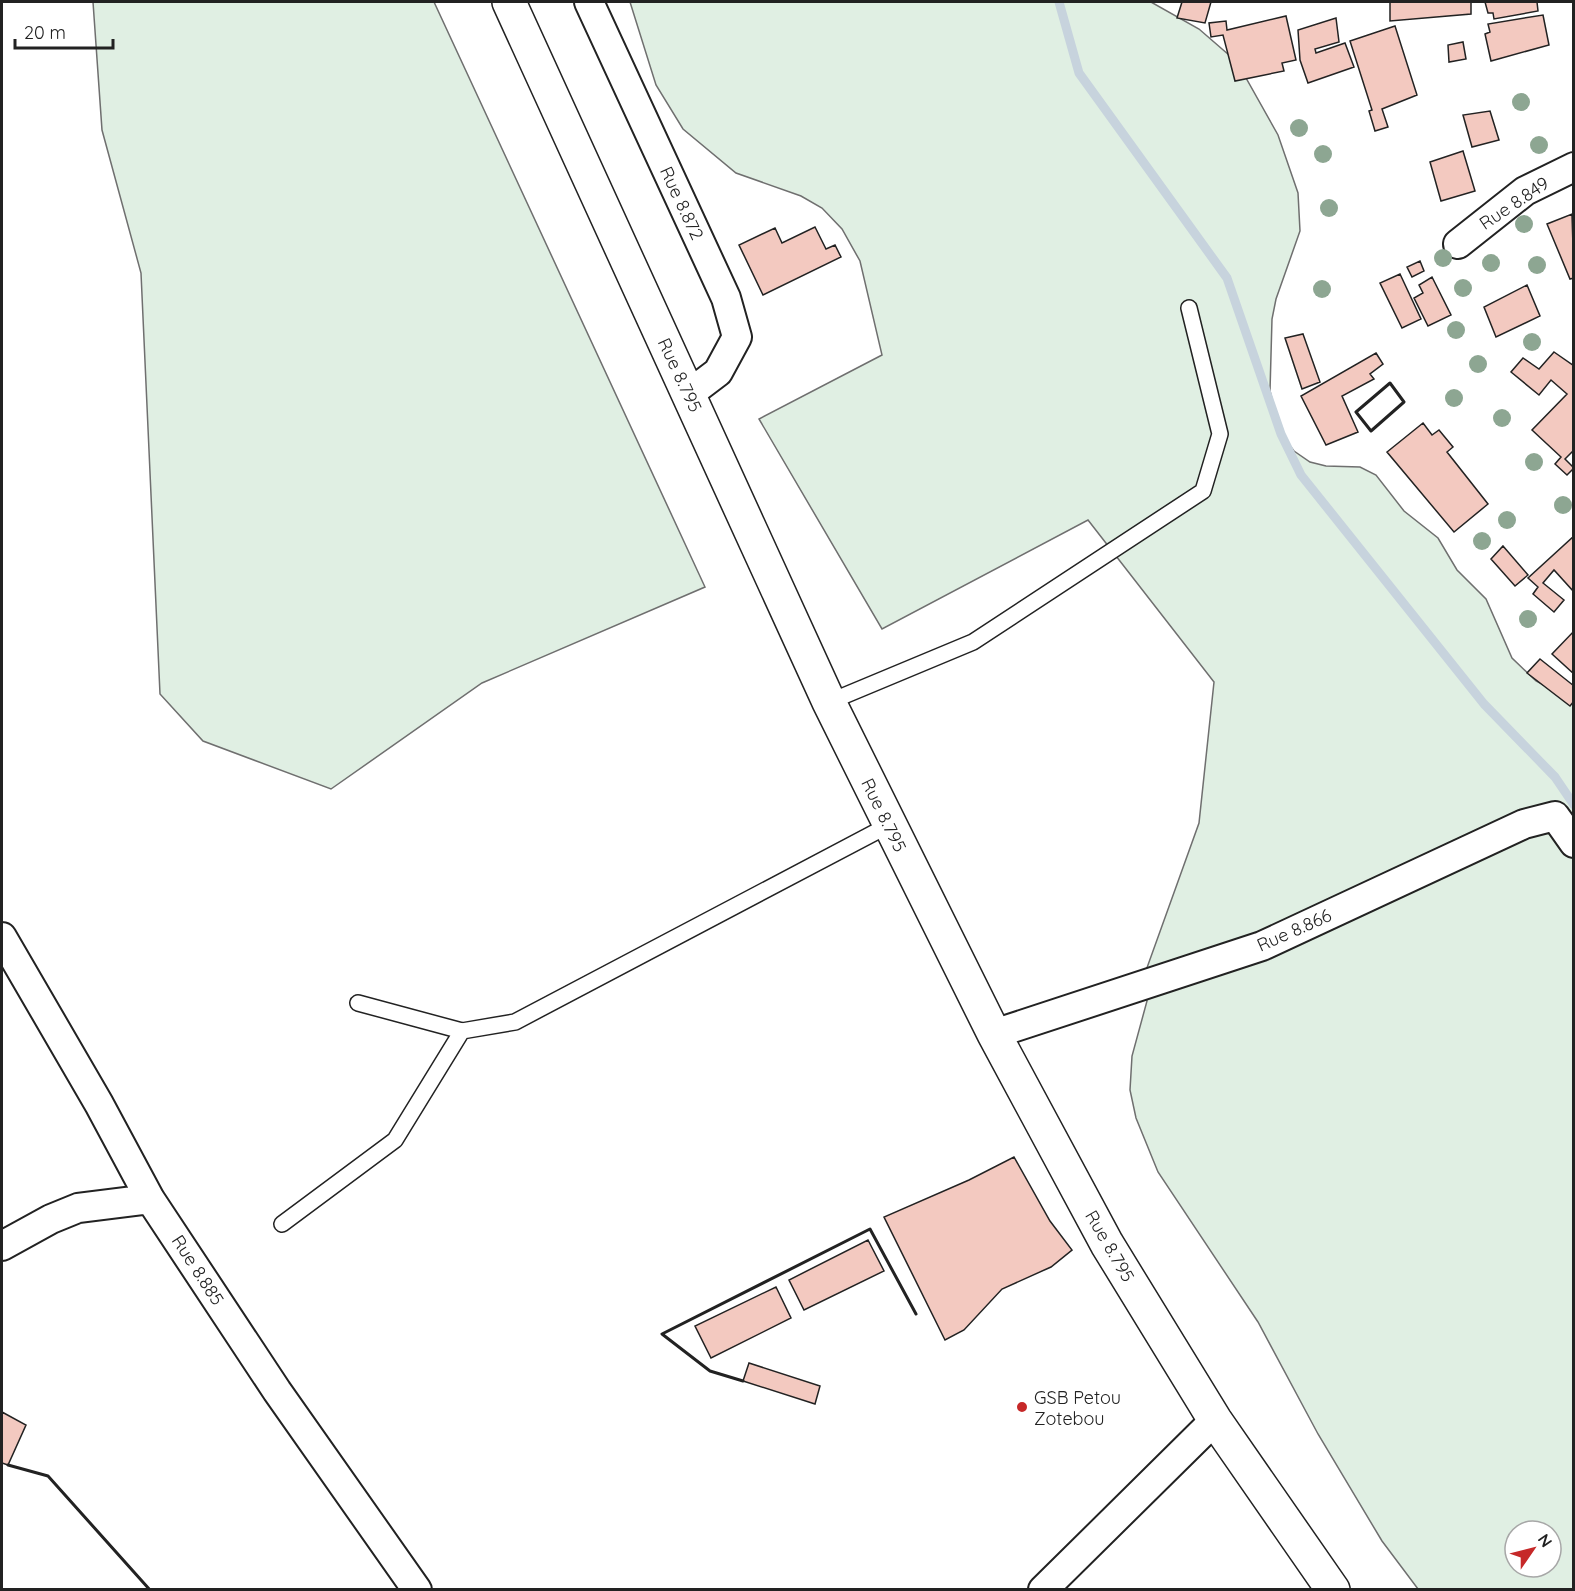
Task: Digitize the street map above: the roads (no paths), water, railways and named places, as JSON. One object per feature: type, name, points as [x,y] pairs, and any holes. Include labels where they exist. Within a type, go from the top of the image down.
[{"type":"highway","name":"Rue 8.795","points":[[509,2],[830,702],[994,1034],[1107,1244],[1215,1420],[1334,1590]]},
{"type":"street","name":"Rue 8.872","points":[[589,2],[726,298],[737,337],[718,372],[689,394]]},
{"type":"street","name":"Rue 8.849","points":[[1458,244],[1525,191],[1574,167]]},
{"type":"street","name":"Rue 8.866","points":[[994,1034],[1262,945],[1524,824],[1555,816],[1574,843]]},
{"type":"street","name":"Rue 8.885","points":[[2,937],[99,1104],[150,1199],[278,1391],[417,1590]]},
{"type":"street","points":[[2,1246],[51,1219],[78,1208],[150,1199]]},
{"type":"street","points":[[1043,1590],[1215,1420]]},
{"type":"lane","points":[[830,702],[973,642],[1203,491],[1220,434],[1189,308]]},
{"type":"lane","points":[[358,1003],[462,1031],[515,1022],[889,825]]},
{"type":"lane","points":[[282,1224],[394,1140],[462,1031]]},
{"type":"waterway","points":[[1059,2],[1079,73],[1227,278],[1281,434],[1301,475],[1484,704],[1555,777],[1574,805]]},
{"type":"place","name":"GSB Petou Zotebou","points":[[1022,1407]]}]
